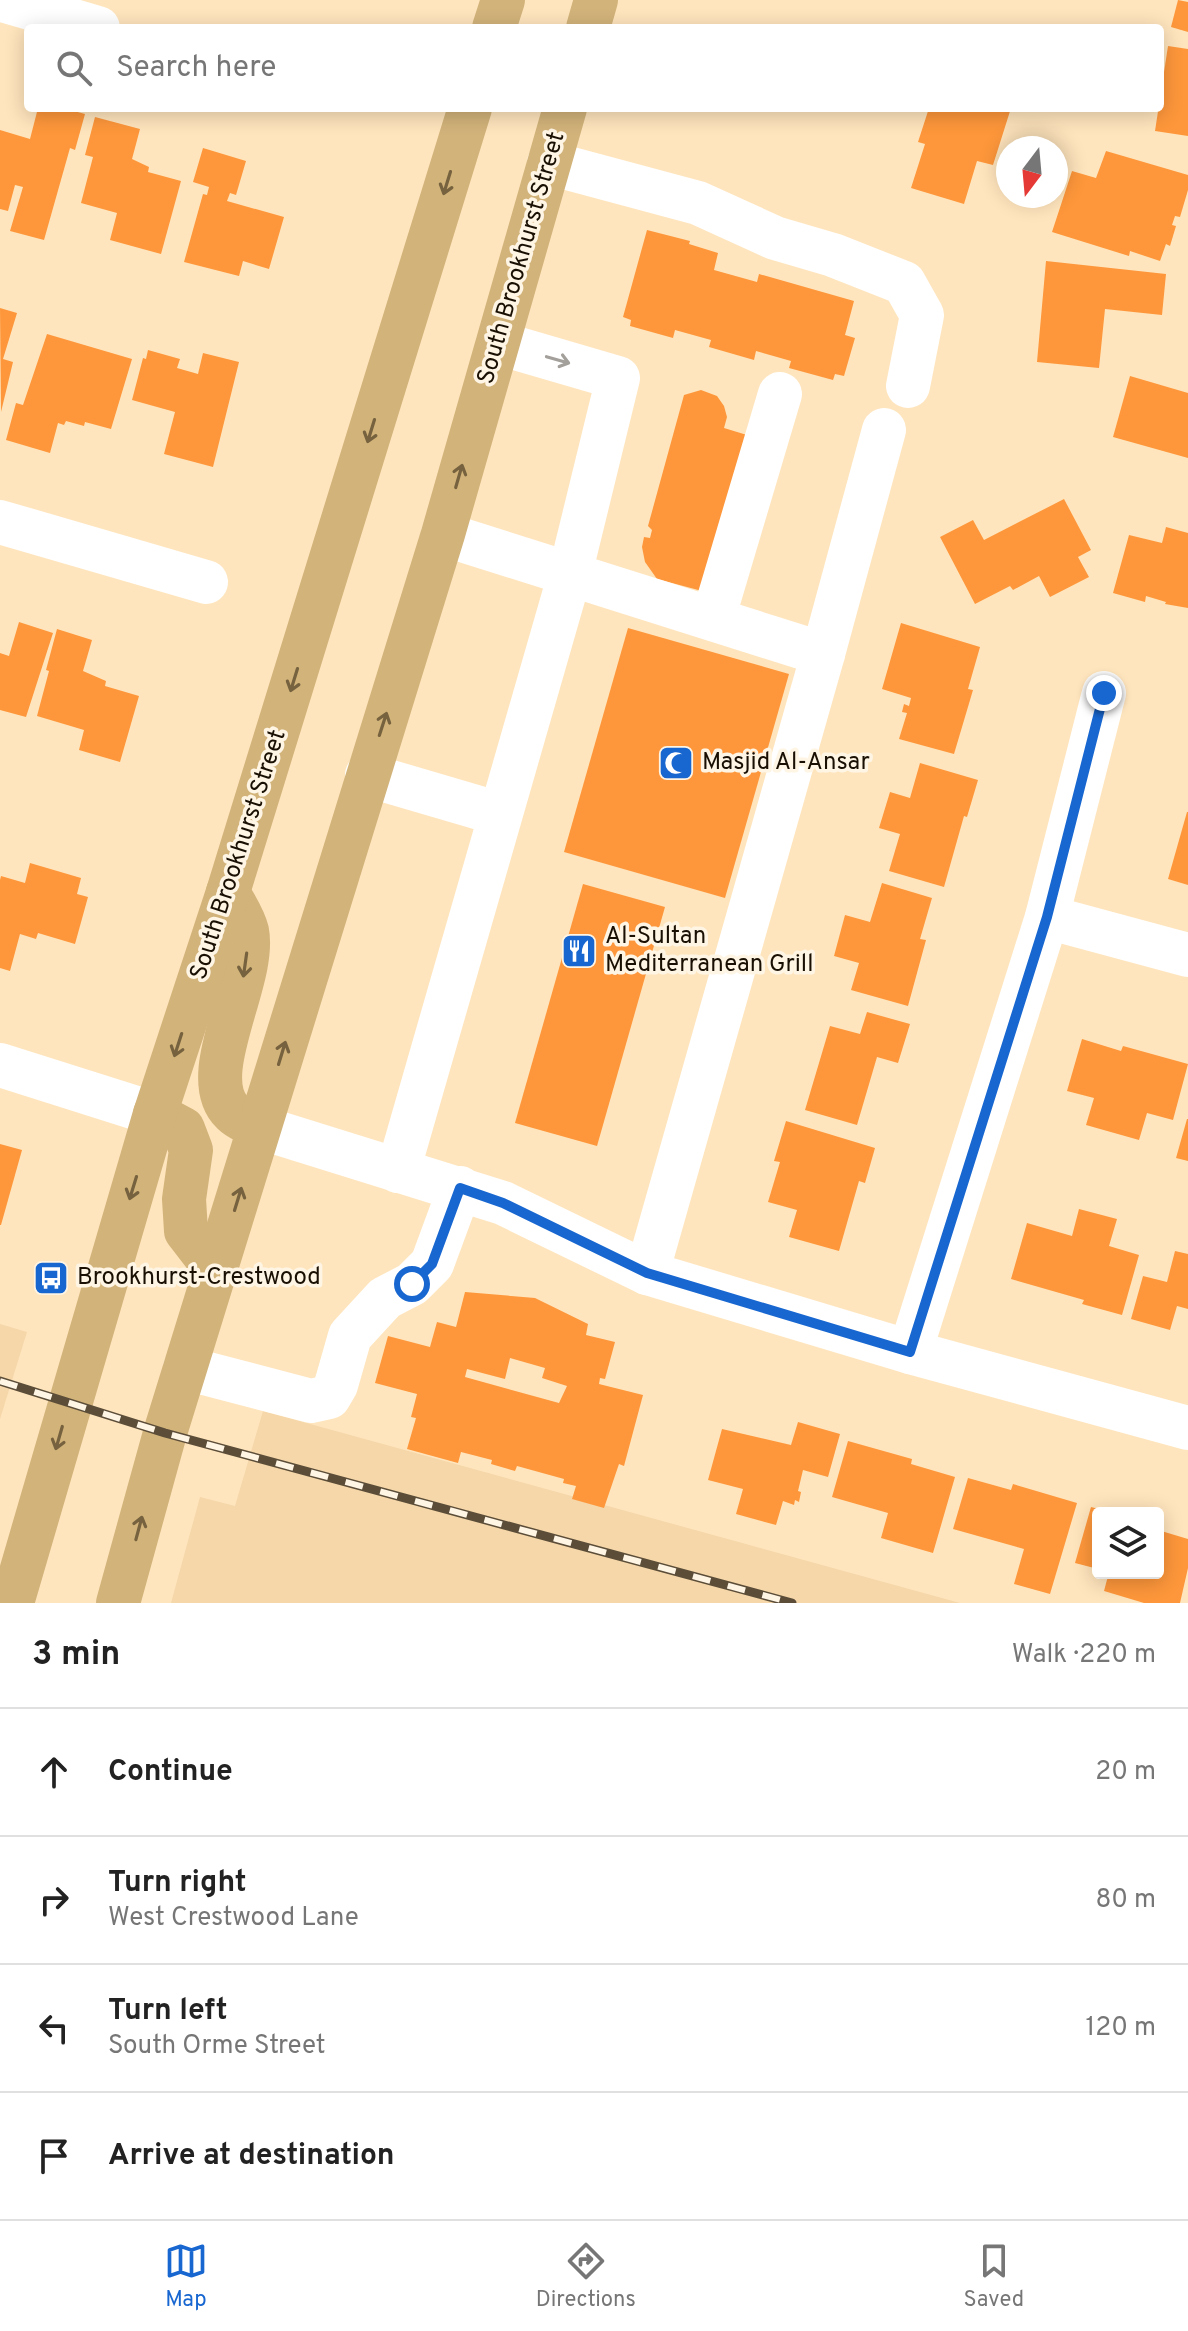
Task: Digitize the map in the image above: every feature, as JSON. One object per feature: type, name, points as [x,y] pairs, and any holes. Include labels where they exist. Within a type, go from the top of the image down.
[{"type":"main road","points":[[495,24],[503,0]]},
{"type":"main road","points":[[589,24],[596,0]]},
{"type":"main road","name":"South Brookhurst Street","points":[[12,1603],[155,1114],[228,892],[469,112]]},
{"type":"main road","name":"South Brookhurst Street","points":[[118,1603],[185,1368],[443,534],[564,112]]},
{"type":"main road","points":[[228,892],[247,931],[246,965],[220,1069],[220,1092],[232,1112],[259,1127]]},
{"type":"main road","points":[[155,1114],[183,1129],[191,1150],[184,1199],[186,1231],[216,1270]]},
{"type":"street","points":[[2,0],[84,24]]},
{"type":"street","points":[[549,163],[698,203],[775,238],[833,255],[904,283],[922,315],[908,386]]},
{"type":"street","points":[[398,1171],[570,574],[618,378],[498,343]]},
{"type":"street","points":[[713,619],[780,394]]},
{"type":"street","points":[[647,1273],[884,430]]},
{"type":"street","points":[[0,522],[206,582]]},
{"type":"street","points":[[443,534],[823,654]]},
{"type":"street","points":[[910,1352],[1047,917],[1104,693]]},
{"type":"street","points":[[367,775],[500,814]]},
{"type":"street","points":[[1047,917],[1188,955]]},
{"type":"street","points":[[0,1065],[155,1114]]},
{"type":"street","points":[[259,1127],[503,1203],[647,1273],[910,1352],[1188,1428]]},
{"type":"street","points":[[185,1368],[311,1401],[329,1397],[336,1385],[350,1336],[385,1298],[412,1284],[432,1264],[460,1188]]},
{"type":"shaded area","points":[[0,1324],[27,1332],[0,1419]]},
{"type":"shaded area","points":[[263,1411],[960,1603],[171,1603],[200,1497],[235,1506]]},
{"type":"building","points":[[1178,0],[1188,2],[1188,32],[1171,27]]},
{"type":"building","points":[[1168,46],[1188,49],[1188,136],[1155,131],[1158,112],[1164,112],[1164,72]]},
{"type":"building","points":[[37,112],[85,114],[75,150],[70,148],[44,240],[10,231],[23,187],[15,185],[8,211],[0,209],[0,130],[30,139]]},
{"type":"building","points":[[928,112],[1010,112],[1002,136],[996,136],[993,165],[977,161],[964,204],[911,188],[925,144],[918,142]]},
{"type":"building","points":[[95,117],[140,129],[132,159],[149,167],[148,172],[181,181],[161,254],[110,240],[117,213],[81,203],[93,157],[85,155]]},
{"type":"building","points":[[203,148],[246,161],[236,195],[230,193],[227,201],[284,217],[269,269],[243,261],[239,276],[184,262],[203,194],[207,195],[209,187],[193,182]]},
{"type":"building","points":[[1106,151],[1188,175],[1188,190],[1180,217],[1175,216],[1172,225],[1176,226],[1170,246],[1166,244],[1160,261],[1130,251],[1129,256],[1052,232],[1060,208],[1068,208],[1068,183],[1072,171],[1096,178]]},
{"type":"building","points":[[647,230],[690,241],[689,244],[718,253],[714,270],[757,282],[759,274],[854,301],[845,335],[855,338],[844,376],[835,374],[833,380],[789,368],[791,361],[756,351],[754,360],[709,347],[711,340],[675,330],[673,338],[630,326],[631,320],[623,317]]},
{"type":"building","points":[[1046,261],[1166,274],[1162,315],[1105,309],[1099,368],[1037,362]]},
{"type":"building","points":[[0,308],[17,313],[3,359],[13,362],[1,412]]},
{"type":"building","points":[[47,334],[132,359],[111,429],[85,422],[84,426],[66,421],[64,425],[58,423],[50,453],[6,440],[16,403],[23,405]]},
{"type":"building","points":[[148,350],[180,359],[177,368],[198,374],[203,353],[239,362],[213,467],[164,454],[175,412],[132,400]]},
{"type":"building","points":[[1130,376],[1188,393],[1188,458],[1113,437]]},
{"type":"building","points":[[701,390],[717,396],[724,406],[727,417],[724,428],[747,435],[702,591],[657,579],[645,562],[642,547],[644,537],[650,538],[652,530],[648,526],[684,395]]},
{"type":"building","points":[[1064,499],[1091,550],[1078,557],[1089,577],[1050,597],[1039,576],[1013,590],[1010,586],[975,604],[940,537],[973,520],[984,540]]},
{"type":"building","points":[[1166,527],[1188,533],[1188,608],[1165,604],[1146,596],[1145,602],[1113,593],[1129,535],[1162,543]]},
{"type":"building","points":[[19,622],[53,633],[26,717],[0,710],[0,653],[9,656]]},
{"type":"building","points":[[901,623],[980,647],[968,689],[973,690],[954,754],[899,739],[907,713],[902,712],[904,704],[909,706],[911,698],[882,689]]},
{"type":"building","name":"Masjid Al-Ansar","points":[[628,628],[789,674],[725,898],[564,852]]},
{"type":"building","points":[[57,629],[92,640],[83,671],[106,681],[105,686],[139,696],[120,762],[79,750],[84,730],[37,716]]},
{"type":"building","points":[[920,763],[978,780],[967,817],[964,816],[944,887],[889,871],[900,834],[879,828],[890,792],[910,798]]},
{"type":"building","points":[[1188,812],[1188,885],[1168,879]]},
{"type":"building","points":[[30,863],[81,878],[77,894],[88,897],[75,944],[38,933],[36,939],[20,934],[10,971],[0,968],[0,880],[1,876],[25,883]]},
{"type":"building","points":[[882,883],[932,898],[920,939],[926,940],[908,1006],[851,990],[859,963],[834,956],[845,915],[870,922]]},
{"type":"building","points":[[583,884],[665,907],[597,1146],[515,1123]]},
{"type":"building","points":[[867,1012],[910,1024],[898,1063],[877,1057],[857,1125],[805,1110],[830,1026],[860,1034]]},
{"type":"building","points":[[1082,1039],[1121,1051],[1123,1046],[1188,1064],[1173,1120],[1147,1113],[1139,1140],[1086,1125],[1094,1098],[1067,1091]]},
{"type":"building","points":[[1188,1119],[1188,1161],[1176,1158]]},
{"type":"building","points":[[786,1121],[875,1148],[865,1183],[859,1181],[839,1251],[789,1237],[797,1210],[768,1202],[780,1162],[774,1161]]},
{"type":"building","points":[[0,1144],[22,1150],[1,1225],[0,1225]]},
{"type":"building","points":[[1079,1209],[1117,1219],[1109,1246],[1139,1255],[1122,1315],[1082,1304],[1084,1300],[1011,1279],[1027,1223],[1072,1236]]},
{"type":"building","points":[[1175,1251],[1188,1254],[1188,1309],[1177,1306],[1170,1330],[1131,1319],[1143,1276],[1167,1282]]},
{"type":"building","points":[[465,1292],[535,1298],[588,1324],[586,1335],[615,1342],[605,1379],[600,1378],[599,1384],[643,1395],[624,1466],[619,1464],[604,1508],[572,1499],[576,1486],[563,1483],[564,1479],[517,1466],[515,1471],[491,1464],[492,1460],[461,1452],[458,1463],[407,1449],[416,1418],[411,1417],[417,1394],[375,1383],[388,1336],[430,1347],[437,1322],[456,1327]],"holes":[[[510,1358],[545,1368],[542,1378],[567,1386],[559,1403],[465,1377],[467,1369],[505,1379]]]},
{"type":"building","points":[[798,1422],[840,1434],[828,1477],[803,1470],[799,1502],[795,1500],[794,1505],[783,1501],[776,1525],[736,1514],[743,1489],[708,1480],[722,1429],[791,1445]]},
{"type":"building","points":[[848,1441],[912,1459],[911,1464],[955,1477],[933,1553],[881,1538],[888,1513],[832,1497]]},
{"type":"building","points":[[968,1478],[1011,1490],[1013,1484],[1077,1503],[1050,1594],[1014,1584],[1024,1549],[953,1529]]},
{"type":"building","points":[[1091,1507],[1092,1507],[1092,1567],[1075,1563]]},
{"type":"building","points":[[1164,1532],[1188,1539],[1188,1568],[1180,1603],[1144,1603],[1104,1591],[1107,1579],[1164,1579]]},
{"type":"railway","points":[[0,1381],[165,1433],[792,1603]]},
{"type":"place","name":"Masjid Al-Ansar","points":[[676,763]]},
{"type":"place","name":"Al-Sultan Mediterranean Grill","points":[[579,951]]},
{"type":"place","name":"Brookhurst-Crestwood","points":[[51,1278]]},
{"type":"route","points":[[412,1284],[432,1264],[460,1188],[503,1203],[647,1273],[910,1352],[1047,917],[1104,693]]}]
